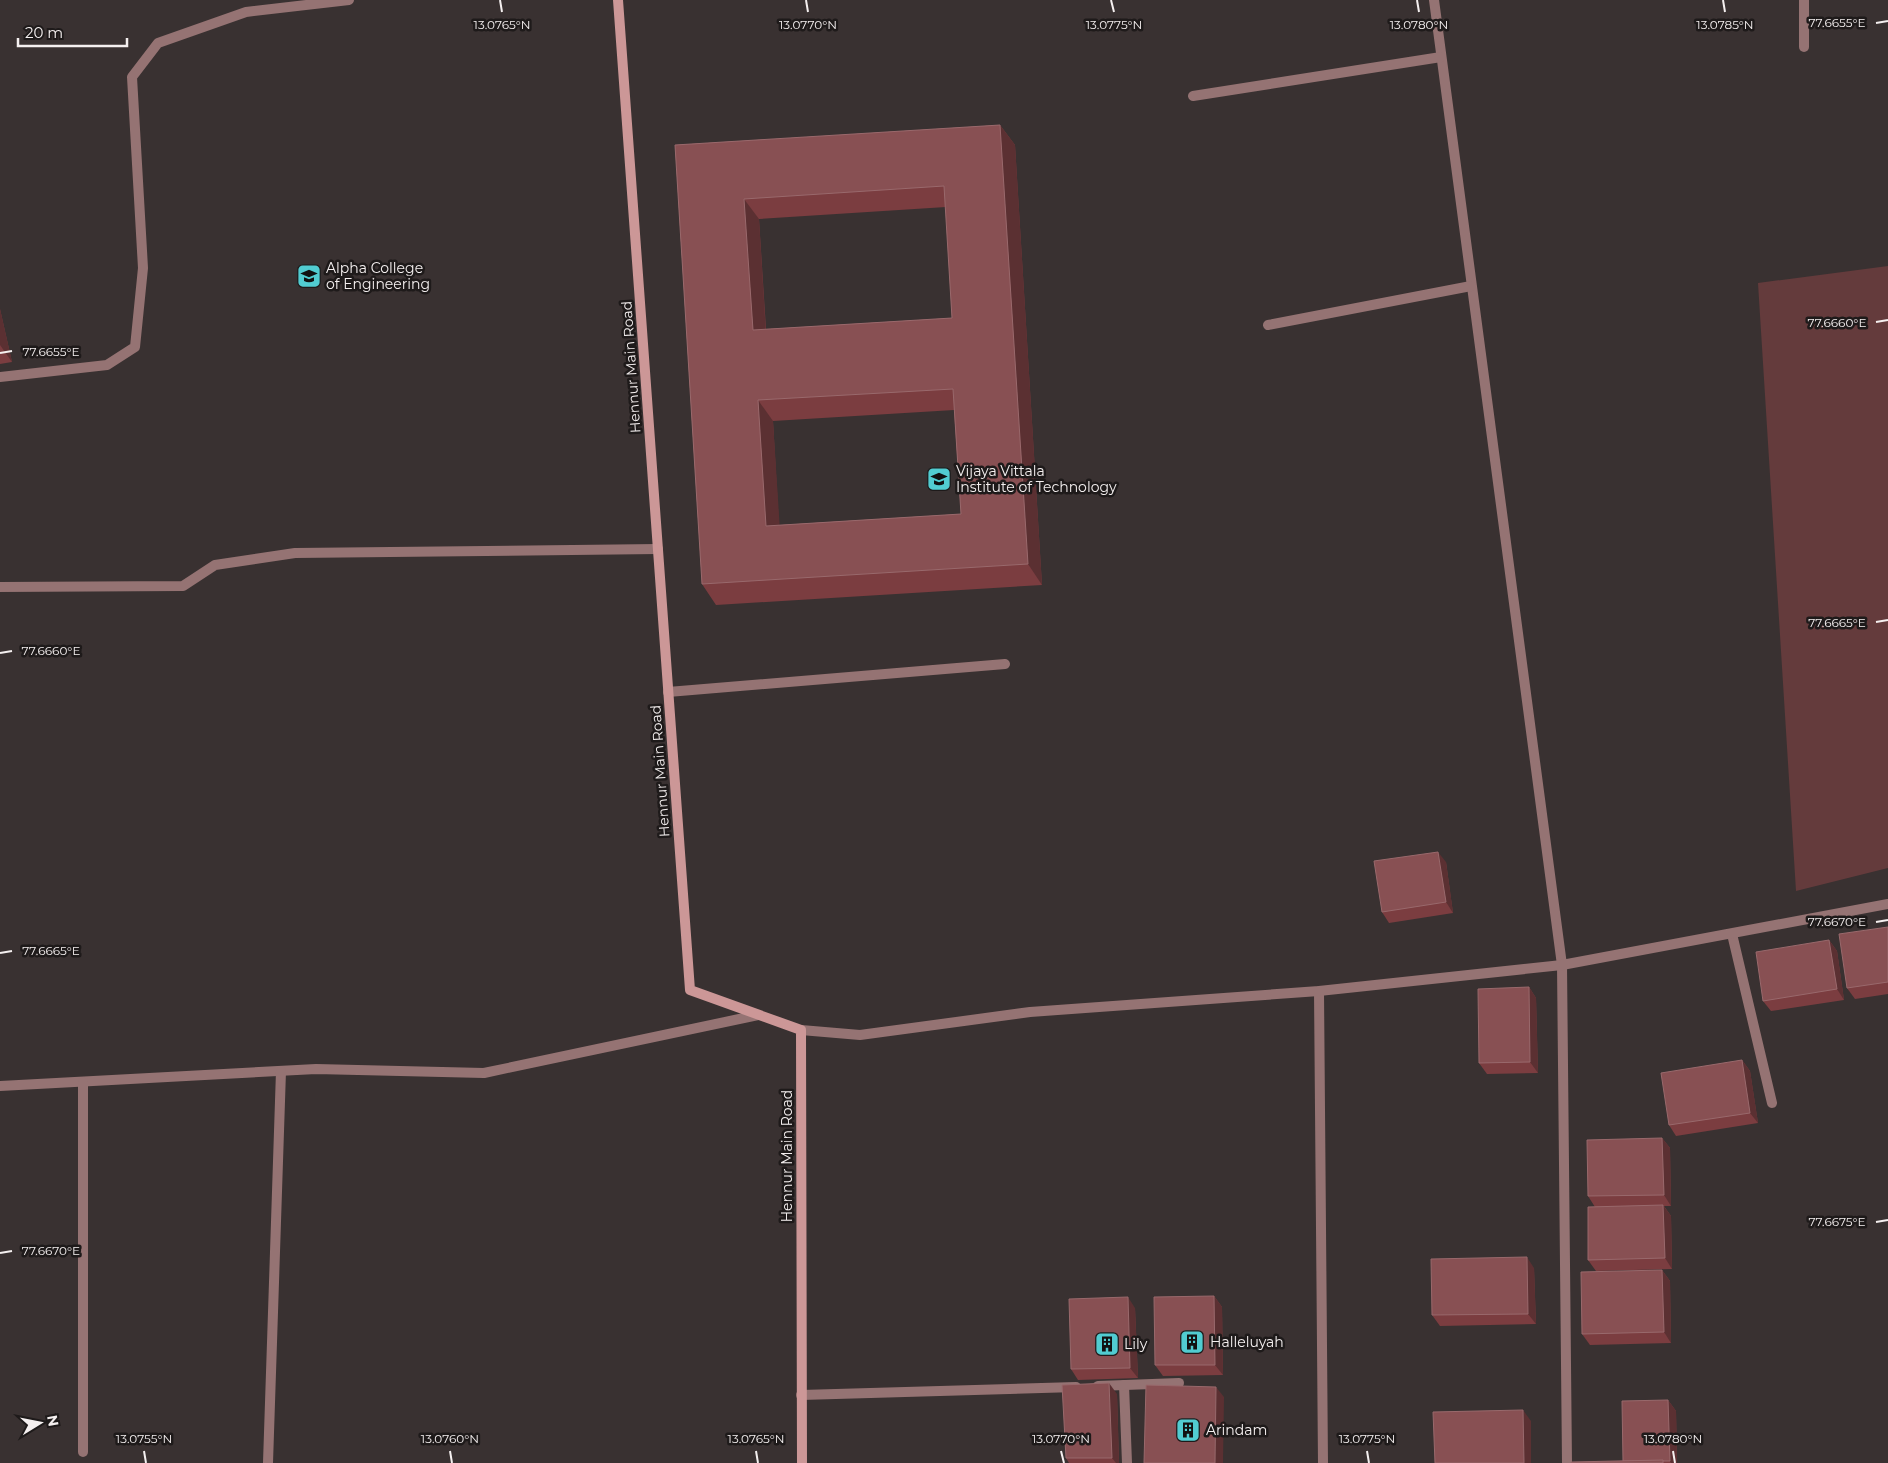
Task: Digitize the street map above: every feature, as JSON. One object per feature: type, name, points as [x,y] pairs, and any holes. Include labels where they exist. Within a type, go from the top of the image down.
[{"type":"main road","name":"Hennur Main Road","points":[[618,0],[690,990],[801,1030],[802,1463]]},
{"type":"street","points":[[0,377],[106,365],[135,347],[143,268],[132,77],[158,43],[246,12],[349,0]]},
{"type":"street","points":[[1434,0],[1562,966],[1567,1463]]},
{"type":"street","points":[[1804,0],[1804,47]]},
{"type":"street","points":[[1193,96],[1441,57]]},
{"type":"street","points":[[1268,325],[1471,286]]},
{"type":"street","points":[[0,587],[183,586],[215,565],[295,553],[658,549]]},
{"type":"street","points":[[668,692],[1005,664]]},
{"type":"street","points":[[801,1030],[860,1035],[1030,1012],[1318,991],[1562,966],[1888,904]]},
{"type":"street","points":[[1732,934],[1772,1104]]},
{"type":"street","points":[[1318,991],[1323,1463]]},
{"type":"street","points":[[0,1086],[316,1069],[484,1073],[758,1015]]},
{"type":"street","points":[[268,1463],[281,1071]]},
{"type":"street","points":[[83,1082],[83,1452]]},
{"type":"street","points":[[801,1394],[1179,1383]]},
{"type":"street","points":[[1124,1385],[1127,1463]]},
{"type":"shaded area","points":[[1888,266],[1888,868],[1796,891],[1758,283]]},
{"type":"building","points":[[1000,125],[1028,564],[702,584],[675,145]],"holes":[[[944,186],[952,318],[753,330],[744,199]],[[953,389],[961,514],[766,526],[758,400]]]},
{"type":"building","points":[[1438,852],[1446,902],[1382,912],[1374,861]]},
{"type":"building","points":[[1888,927],[1888,982],[1847,988],[1839,934]]},
{"type":"building","points":[[1829,940],[1837,989],[1763,1001],[1756,952]]},
{"type":"building","points":[[1529,987],[1530,1062],[1479,1063],[1478,989]]},
{"type":"building","points":[[1742,1060],[1750,1113],[1669,1125],[1661,1073]]},
{"type":"building","points":[[1662,1138],[1664,1195],[1588,1196],[1587,1140]]},
{"type":"building","points":[[1663,1205],[1665,1258],[1588,1260],[1588,1207]]},
{"type":"building","points":[[1527,1257],[1528,1314],[1432,1315],[1431,1259]]},
{"type":"building","points":[[1662,1270],[1664,1332],[1582,1334],[1581,1272]]},
{"type":"building","name":"Halleluyah","points":[[1214,1296],[1215,1365],[1155,1365],[1154,1297]]},
{"type":"building","name":"Lily","points":[[1128,1297],[1130,1368],[1071,1369],[1069,1299]]},
{"type":"building","points":[[1109,1383],[1112,1458],[1066,1458],[1062,1385]]},
{"type":"building","name":"Arindam","points":[[1146,1385],[1216,1387],[1215,1463],[1144,1463]]},
{"type":"building","points":[[1668,1400],[1670,1461],[1623,1461],[1622,1401]]},
{"type":"building","points":[[1523,1410],[1524,1463],[1435,1463],[1433,1412]]},
{"type":"building","points":[[1663,1460],[1663,1463],[1571,1463],[1571,1462]]},
{"type":"place","name":"Alpha College of Engineering","points":[[309,276]]},
{"type":"place","name":"Vijaya Vittala Institute of Technology","points":[[939,479]]},
{"type":"place","name":"Halleluyah","points":[[1192,1342]]},
{"type":"place","name":"Lily","points":[[1107,1344]]},
{"type":"place","name":"Arindam","points":[[1188,1430]]}]
